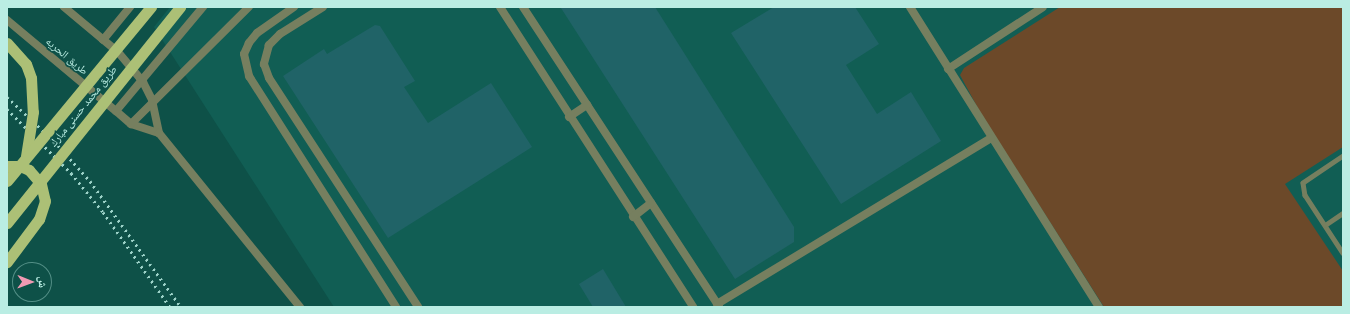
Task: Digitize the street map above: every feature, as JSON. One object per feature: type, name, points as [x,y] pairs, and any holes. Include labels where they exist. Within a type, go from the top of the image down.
[{"type":"highway","name":"طريق محمد حسنى مبارك","points":[[7,181],[151,7]]},
{"type":"highway","name":"طريق محمد حسنى مبارك","points":[[7,223],[180,7]]},
{"type":"highway","points":[[7,44],[26,64],[31,78],[33,112],[25,158]]},
{"type":"highway","points":[[7,166],[20,166],[29,170],[42,184],[45,201],[39,219],[7,262]]},
{"type":"street","points":[[64,7],[131,66],[143,82],[152,100],[159,133],[300,307]]},
{"type":"street","points":[[103,40],[130,7]]},
{"type":"street","points":[[116,111],[143,82],[203,7]]},
{"type":"street","points":[[131,124],[152,100],[249,7]]},
{"type":"street","points":[[294,7],[257,33],[248,44],[244,54],[249,76],[396,307]]},
{"type":"street","points":[[323,7],[280,34],[269,45],[264,64],[269,78],[418,307]]},
{"type":"street","points":[[500,7],[633,217],[693,307]]},
{"type":"street","points":[[523,7],[718,306],[991,138]]},
{"type":"street","points":[[910,7],[991,138],[1099,307]]},
{"type":"street","points":[[948,69],[1043,7]]},
{"type":"street","name":"طريق الحريه","points":[[7,20],[131,124],[159,133]]},
{"type":"street","points":[[570,118],[587,105]]},
{"type":"street","points":[[633,217],[652,203]]},
{"type":"lane","points":[[1343,156],[1304,183],[1305,195],[1343,253]]},
{"type":"lane","points":[[1325,225],[1343,213]]},
{"type":"shaded area","points":[[170,7],[1343,7],[1343,307],[334,307],[154,27]]},
{"type":"shaded area","points":[[1060,7],[1343,7],[1343,147],[1285,184],[1343,271],[1343,307],[1104,307],[980,112],[960,75],[964,68]]},
{"type":"building","points":[[655,7],[794,227],[794,242],[735,279],[561,8]]},
{"type":"building","points":[[774,7],[855,7],[879,44],[846,65],[877,114],[911,92],[941,141],[841,204],[731,33]]},
{"type":"building","points":[[375,25],[380,26],[415,81],[404,87],[428,123],[491,83],[532,147],[388,238],[283,76],[324,49],[327,54]]},
{"type":"building","points":[[603,269],[626,307],[593,307],[579,284]]},
{"type":"railway","points":[[7,97],[54,141],[90,181],[181,307]]},
{"type":"railway","points":[[7,109],[71,173],[103,212],[170,307]]}]
